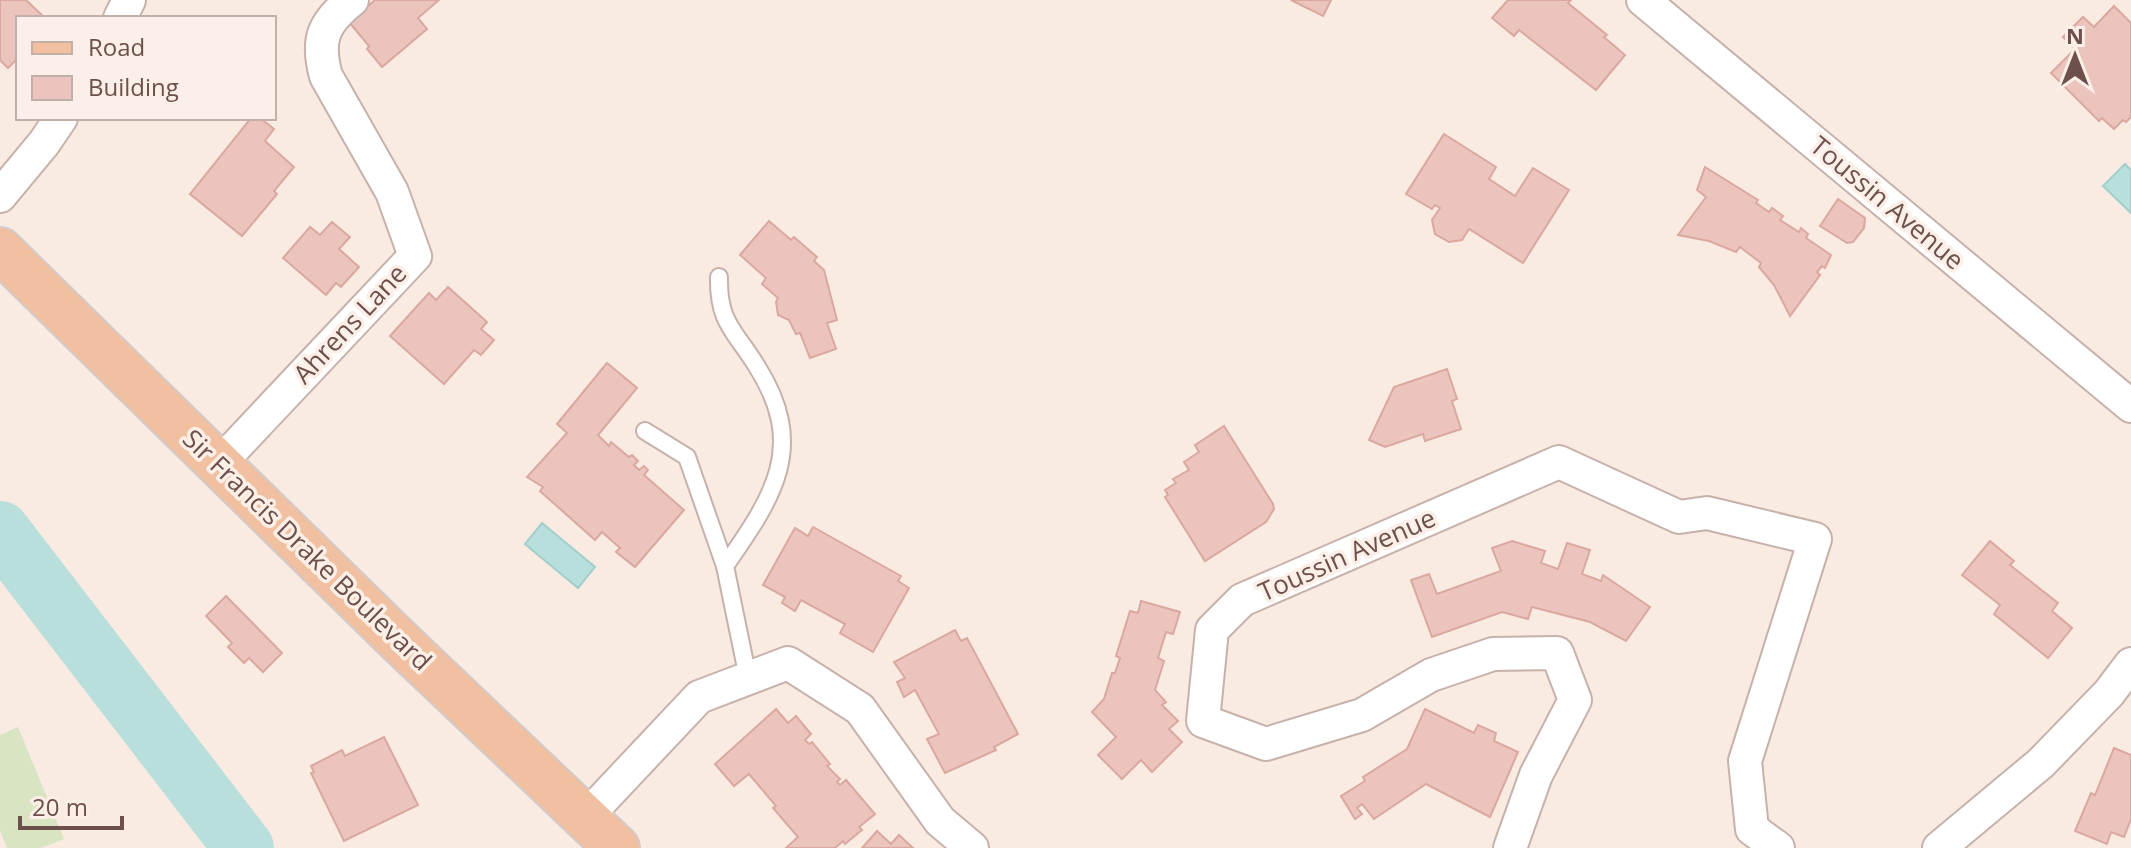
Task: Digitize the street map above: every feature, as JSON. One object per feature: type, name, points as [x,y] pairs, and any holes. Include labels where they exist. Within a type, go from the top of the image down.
[{"type":"main road","name":"Sir Francis Drake Boulevard","points":[[0,250],[617,848]]},
{"type":"street","name":"Ahrens Lane","points":[[219,464],[415,256],[392,192],[326,76],[320,55],[323,35],[334,14],[352,0]]},
{"type":"street","name":"Toussin Avenue","points":[[1643,0],[2131,406]]},
{"type":"street","points":[[0,196],[60,120]]},
{"type":"street","name":"Toussin Avenue","points":[[1510,848],[1536,775],[1575,700],[1557,653],[1493,654],[1431,675],[1362,715],[1266,744],[1203,721],[1212,630],[1242,600],[1559,462],[1679,517],[1707,513],[1815,539],[1745,761],[1752,829],[1778,848]]},
{"type":"street","points":[[585,818],[699,697],[788,663],[860,709],[940,821],[972,848]]},
{"type":"street","points":[[1939,848],[2041,763],[2109,693],[2131,664]]},
{"type":"lane","points":[[719,277],[718,299],[724,318],[775,403],[784,437],[782,465],[769,494],[750,531],[725,566]]},
{"type":"lane","points":[[645,431],[687,457],[725,566],[748,678]]},
{"type":"green space","points":[[18,727],[64,839],[41,848],[7,848],[0,830],[0,735]]},
{"type":"water","points":[[2125,164],[2131,170],[2131,213],[2103,186]]},
{"type":"water","points":[[542,523],[595,567],[578,588],[525,544]]},
{"type":"building","points":[[0,0],[26,0],[43,16],[16,16],[16,60],[8,68],[0,60]]},
{"type":"building","points":[[375,0],[439,0],[418,18],[427,29],[382,67],[349,22]]},
{"type":"building","points":[[1291,0],[1331,0],[1323,16]]},
{"type":"building","points":[[1508,0],[1571,0],[1568,3],[1607,35],[1604,37],[1625,55],[1596,90],[1519,30],[1514,36],[1492,18]]},
{"type":"building","points":[[2114,6],[2131,23],[2131,117],[2114,129],[2102,118],[2099,121],[2051,73],[2075,49],[2063,37],[2083,17],[2094,27]]},
{"type":"building","points":[[249,120],[263,120],[274,129],[265,141],[294,167],[274,191],[277,194],[242,236],[190,194]]},
{"type":"building","points":[[1444,134],[1496,167],[1489,179],[1515,196],[1533,168],[1569,190],[1523,263],[1469,229],[1462,240],[1449,242],[1435,234],[1432,220],[1440,208],[1435,205],[1432,209],[1406,194]]},
{"type":"building","points":[[1705,167],[1758,200],[1756,203],[1769,212],[1772,208],[1783,216],[1780,220],[1799,232],[1801,228],[1808,234],[1806,238],[1831,255],[1790,316],[1774,285],[1759,267],[1761,263],[1740,247],[1736,252],[1709,241],[1678,235],[1706,197],[1697,190]]},
{"type":"building","points":[[1838,199],[1865,218],[1864,228],[1853,242],[1847,243],[1820,226]]},
{"type":"building","points":[[769,221],[817,257],[814,261],[824,270],[837,320],[827,323],[836,349],[810,358],[800,333],[796,334],[789,320],[778,315],[778,298],[762,284],[766,278],[740,255]]},
{"type":"building","points":[[332,222],[350,237],[339,249],[359,267],[341,287],[336,283],[326,295],[283,258],[310,227],[320,235]]},
{"type":"building","points":[[448,287],[487,322],[481,329],[494,340],[481,355],[474,350],[444,384],[390,336],[429,293],[436,300]]},
{"type":"building","points":[[607,363],[637,388],[598,435],[609,446],[611,442],[629,457],[632,455],[638,461],[634,465],[639,470],[644,466],[648,470],[644,475],[684,510],[635,567],[616,552],[620,548],[602,532],[595,540],[540,491],[543,487],[527,477],[567,433],[557,424]]},
{"type":"building","points":[[1447,369],[1457,399],[1452,401],[1461,429],[1425,441],[1423,434],[1385,447],[1369,440],[1394,387]]},
{"type":"building","points":[[1224,426],[1274,509],[1266,522],[1205,561],[1165,497],[1168,495],[1165,490],[1176,483],[1173,479],[1189,470],[1184,462],[1199,452],[1195,445]]},
{"type":"building","points":[[813,527],[901,576],[898,581],[909,588],[873,652],[840,633],[845,624],[801,600],[795,611],[782,603],[785,597],[763,585],[795,528],[808,536]]},
{"type":"building","points":[[1512,541],[1545,551],[1541,563],[1558,569],[1567,543],[1590,550],[1582,574],[1601,581],[1603,575],[1650,607],[1626,641],[1590,622],[1532,607],[1528,619],[1502,612],[1432,637],[1411,580],[1429,574],[1437,594],[1501,571],[1492,548]]},
{"type":"building","points":[[1990,541],[2014,561],[2010,565],[2058,603],[2052,611],[2072,628],[2048,658],[1994,614],[2000,605],[1962,575]]},
{"type":"building","points":[[226,596],[282,653],[263,672],[249,658],[244,663],[228,647],[232,643],[206,616]]},
{"type":"building","points":[[1141,601],[1180,612],[1173,634],[1166,632],[1158,658],[1164,661],[1155,690],[1166,702],[1162,705],[1178,721],[1169,729],[1182,742],[1152,772],[1141,760],[1122,779],[1098,755],[1116,737],[1092,712],[1104,699],[1112,673],[1115,673],[1120,658],[1116,656],[1130,611],[1138,613]]},
{"type":"building","points":[[955,630],[961,641],[967,638],[1018,734],[994,747],[996,750],[945,773],[927,739],[939,734],[915,690],[904,697],[897,682],[905,678],[894,662]]},
{"type":"building","points":[[776,709],[788,723],[796,716],[811,734],[805,740],[809,744],[812,742],[830,764],[827,766],[840,779],[837,782],[840,785],[846,780],[875,814],[845,844],[843,841],[835,848],[786,848],[798,837],[749,774],[734,786],[715,764]]},
{"type":"building","points":[[1425,709],[1474,733],[1478,725],[1496,733],[1494,741],[1518,752],[1490,817],[1426,784],[1374,819],[1362,804],[1357,808],[1362,814],[1355,819],[1341,796],[1365,781],[1363,777],[1407,749]]},
{"type":"building","points":[[384,737],[418,805],[344,841],[311,773],[314,772],[311,766],[342,750],[345,756]]},
{"type":"building","points":[[2114,748],[2131,755],[2131,819],[2124,837],[2111,832],[2107,844],[2075,831],[2091,793],[2095,795]]},
{"type":"building","points":[[877,831],[891,844],[899,835],[913,848],[862,848]]},
{"type":"waterway","points":[[0,531],[244,848]]}]
